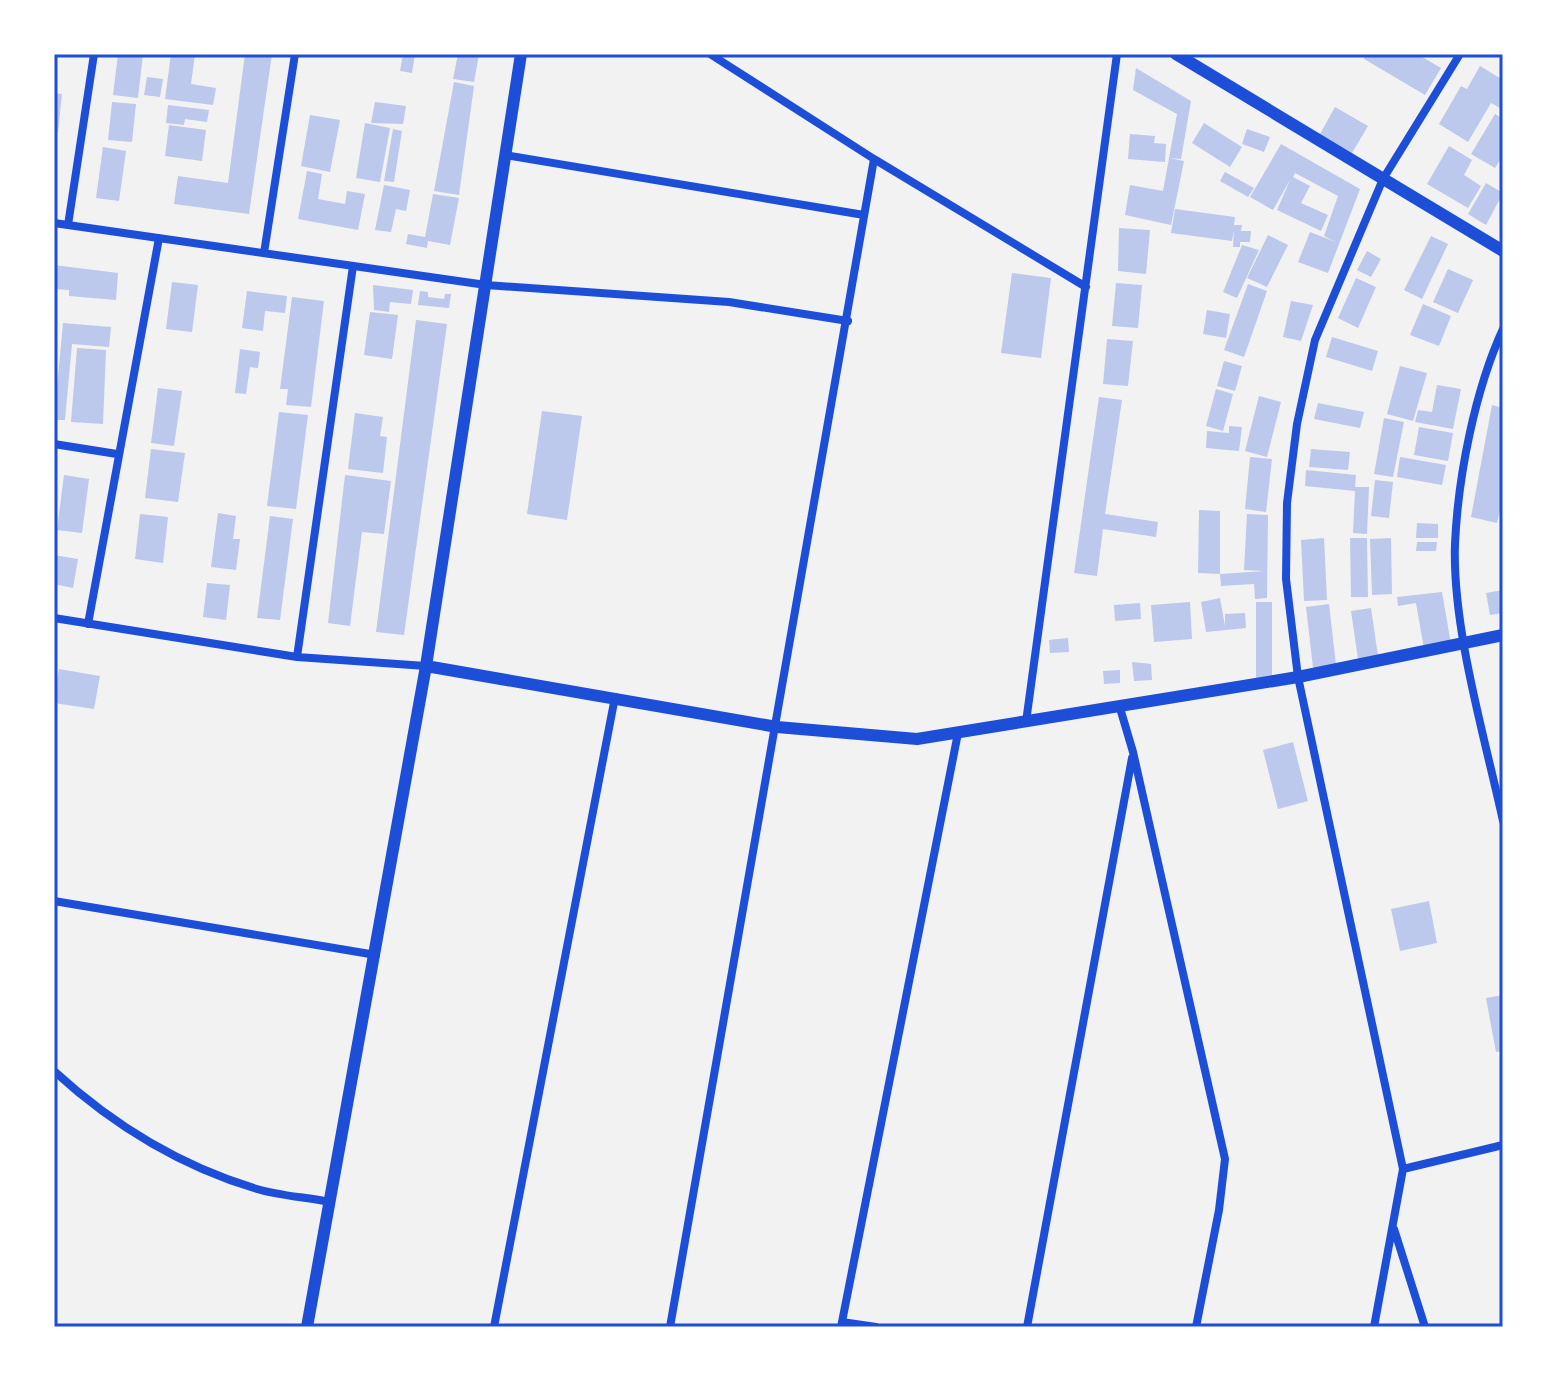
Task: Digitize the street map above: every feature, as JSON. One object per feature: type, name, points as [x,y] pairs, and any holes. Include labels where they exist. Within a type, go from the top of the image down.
[{"type":"street","points":[[68,225],[94,54]]},
{"type":"street","points":[[264,253],[295,54]]},
{"type":"street","points":[[307,1327],[426,666],[521,54]]},
{"type":"street","points":[[710,54],[874,159],[1086,287]]},
{"type":"street","points":[[1026,722],[1117,54]]},
{"type":"street","points":[[1176,54],[1503,251]]},
{"type":"street","points":[[1374,1327],[1403,1169],[1298,677],[1286,579],[1287,503],[1297,424],[1315,340],[1383,179],[1460,54]]},
{"type":"street","points":[[505,155],[864,215]]},
{"type":"street","points":[[670,1327],[874,159]]},
{"type":"street","points":[[54,223],[486,285],[729,302],[848,321]]},
{"type":"street","points":[[88,624],[159,238]]},
{"type":"street","points":[[297,657],[353,266]]},
{"type":"street","points":[[1503,329],[1469,437],[1455,544],[1464,643],[1503,821]]},
{"type":"street","points":[[54,444],[117,454]]},
{"type":"street","points":[[54,618],[297,657],[426,666],[777,727],[917,739],[1298,677],[1503,635]]},
{"type":"street","points":[[494,1327],[615,697]]},
{"type":"street","points":[[1120,708],[1133,752],[1225,1159],[1219,1210],[1196,1327]]},
{"type":"street","points":[[876,1327],[842,1325],[958,733]]},
{"type":"street","points":[[1027,1327],[1133,752]]},
{"type":"street","points":[[54,901],[376,955]]},
{"type":"street","points":[[54,1071],[80,1095],[157,1150],[258,1189],[330,1202]]},
{"type":"street","points":[[1403,1169],[1503,1145]]},
{"type":"street","points":[[1393,1226],[1425,1327]]},
{"type":"building","points":[[118,54],[143,54],[138,98],[113,95]]},
{"type":"building","points":[[171,54],[195,54],[191,84],[216,88],[213,105],[165,99]]},
{"type":"building","points":[[245,54],[272,54],[249,214],[174,204],[178,176],[228,183]]},
{"type":"building","points":[[403,54],[415,54],[412,73],[400,71]]},
{"type":"building","points":[[458,54],[479,54],[474,82],[453,79]]},
{"type":"building","points":[[1366,54],[1417,54],[1441,68],[1425,95],[1364,59]]},
{"type":"building","points":[[1480,66],[1503,80],[1503,102],[1500,108],[1491,103],[1468,142],[1439,124],[1461,86],[1467,89]]},
{"type":"building","points":[[1136,68],[1191,101],[1181,159],[1169,158],[1177,114],[1133,90]]},
{"type":"building","points":[[147,77],[163,79],[160,97],[144,95]]},
{"type":"building","points":[[454,82],[474,86],[459,195],[434,191]]},
{"type":"building","points":[[54,93],[62,94],[58,132],[54,132]]},
{"type":"building","points":[[112,102],[136,104],[132,142],[108,140]]},
{"type":"building","points":[[375,102],[406,106],[403,124],[371,123]]},
{"type":"building","points":[[168,105],[209,110],[207,122],[185,119],[184,125],[166,123]]},
{"type":"building","points":[[1335,107],[1368,126],[1352,153],[1320,134]]},
{"type":"building","points":[[1495,114],[1503,119],[1503,155],[1495,168],[1471,154]]},
{"type":"building","points":[[310,115],[340,120],[330,172],[301,166]]},
{"type":"building","points":[[365,123],[390,128],[380,182],[356,178]]},
{"type":"building","points":[[1204,123],[1242,147],[1230,167],[1192,143]]},
{"type":"building","points":[[169,125],[206,130],[202,161],[165,156]]},
{"type":"building","points":[[393,129],[402,131],[394,182],[384,181]]},
{"type":"building","points":[[1247,129],[1270,137],[1264,152],[1242,144]]},
{"type":"building","points":[[1130,134],[1155,136],[1154,143],[1166,144],[1165,162],[1128,159]]},
{"type":"building","points":[[1281,144],[1360,189],[1328,273],[1298,262],[1310,232],[1336,242],[1324,236],[1338,196],[1295,173],[1293,177],[1310,186],[1301,203],[1328,215],[1321,231],[1277,210],[1290,180],[1273,210],[1250,197]]},
{"type":"building","points":[[1449,146],[1472,160],[1464,175],[1481,186],[1468,208],[1427,184]]},
{"type":"building","points":[[103,147],[126,151],[119,201],[96,198]]},
{"type":"building","points":[[1169,158],[1184,161],[1171,225],[1125,215],[1130,185],[1163,191]]},
{"type":"building","points":[[307,171],[322,174],[318,199],[345,204],[347,191],[365,194],[358,230],[298,219]]},
{"type":"building","points":[[1225,172],[1254,188],[1248,197],[1220,181]]},
{"type":"building","points":[[1486,183],[1503,193],[1486,225],[1468,214]]},
{"type":"building","points":[[384,185],[410,190],[406,211],[396,209],[391,232],[375,230]]},
{"type":"building","points":[[433,194],[459,198],[450,245],[428,241],[427,248],[406,244],[408,234],[425,237]]},
{"type":"building","points":[[1175,209],[1235,217],[1234,225],[1242,225],[1241,231],[1251,231],[1250,242],[1240,242],[1240,247],[1233,247],[1234,230],[1232,241],[1171,233]]},
{"type":"building","points":[[1119,228],[1150,230],[1146,274],[1118,271]]},
{"type":"building","points":[[1268,235],[1288,245],[1267,287],[1247,278]]},
{"type":"building","points":[[1431,236],[1448,244],[1422,299],[1404,290]]},
{"type":"building","points":[[1242,245],[1259,250],[1237,298],[1223,292]]},
{"type":"building","points":[[1367,251],[1381,259],[1371,277],[1357,270]]},
{"type":"building","points":[[54,265],[118,273],[116,300],[69,296],[69,290],[54,289]]},
{"type":"building","points":[[1448,269],[1473,280],[1458,313],[1433,302]]},
{"type":"building","points":[[1012,273],[1051,278],[1041,358],[1001,353]]},
{"type":"building","points":[[1356,278],[1376,287],[1358,328],[1338,318]]},
{"type":"building","points":[[172,282],[198,285],[192,332],[166,329]]},
{"type":"building","points":[[1116,283],[1142,285],[1138,328],[1112,326]]},
{"type":"building","points":[[1248,284],[1267,291],[1244,357],[1224,350]]},
{"type":"building","points":[[373,285],[413,290],[411,304],[390,302],[389,312],[374,310]]},
{"type":"building","points":[[247,291],[287,296],[285,313],[265,311],[263,331],[242,328]]},
{"type":"building","points":[[420,291],[428,292],[428,297],[444,299],[445,294],[451,294],[449,308],[418,305]]},
{"type":"building","points":[[292,297],[324,301],[311,407],[286,405],[288,389],[280,389]]},
{"type":"building","points":[[1291,301],[1313,305],[1301,341],[1283,337]]},
{"type":"building","points":[[1423,304],[1451,316],[1439,346],[1410,335]]},
{"type":"building","points":[[1207,310],[1230,314],[1226,338],[1203,334]]},
{"type":"building","points":[[370,312],[398,315],[392,359],[364,355]]},
{"type":"building","points":[[416,320],[447,324],[404,635],[376,632]]},
{"type":"building","points":[[63,323],[111,327],[109,347],[72,344],[65,420],[54,420]]},
{"type":"building","points":[[1332,337],[1378,351],[1372,371],[1326,357]]},
{"type":"building","points":[[1107,339],[1133,341],[1128,386],[1103,384]]},
{"type":"building","points":[[77,348],[106,350],[103,424],[71,422]]},
{"type":"building","points":[[240,349],[260,352],[258,368],[250,367],[246,394],[235,393]]},
{"type":"building","points":[[1224,361],[1242,366],[1235,391],[1217,386]]},
{"type":"building","points":[[1400,366],[1427,373],[1413,421],[1387,414]]},
{"type":"building","points":[[1437,385],[1461,389],[1453,429],[1415,422],[1418,410],[1432,412]]},
{"type":"building","points":[[158,388],[182,391],[174,446],[151,443]]},
{"type":"building","points":[[1216,389],[1233,394],[1223,431],[1206,426]]},
{"type":"building","points":[[1259,396],[1281,402],[1267,457],[1245,451]]},
{"type":"building","points":[[1099,397],[1122,400],[1105,514],[1158,522],[1156,537],[1103,529],[1097,576],[1074,573]]},
{"type":"building","points":[[1318,403],[1364,412],[1360,428],[1314,419]]},
{"type":"building","points":[[1492,405],[1503,408],[1503,498],[1497,523],[1471,517]]},
{"type":"building","points":[[542,411],[582,416],[567,520],[527,514]]},
{"type":"building","points":[[279,412],[308,415],[296,509],[267,506]]},
{"type":"building","points":[[355,413],[383,417],[380,436],[387,437],[383,473],[348,469]]},
{"type":"building","points":[[1384,418],[1404,422],[1393,477],[1374,474]]},
{"type":"building","points":[[1229,426],[1242,427],[1239,451],[1206,448],[1207,431],[1229,433]]},
{"type":"building","points":[[1419,427],[1453,433],[1448,461],[1414,455]]},
{"type":"building","points":[[151,449],[185,453],[178,502],[145,498]]},
{"type":"building","points":[[1311,449],[1350,452],[1348,470],[1309,467]]},
{"type":"building","points":[[1250,457],[1272,459],[1266,512],[1245,509]]},
{"type":"building","points":[[1400,457],[1446,465],[1442,485],[1397,477]]},
{"type":"building","points":[[1306,470],[1356,475],[1355,487],[1369,487],[1367,534],[1353,533],[1355,491],[1305,486]]},
{"type":"building","points":[[64,475],[89,479],[82,533],[57,530]]},
{"type":"building","points":[[345,475],[391,481],[384,534],[362,532],[350,626],[328,623]]},
{"type":"building","points":[[1375,480],[1393,482],[1389,518],[1371,516]]},
{"type":"building","points":[[1199,510],[1220,511],[1220,574],[1198,573]]},
{"type":"building","points":[[218,513],[236,516],[233,539],[240,539],[236,570],[211,567]]},
{"type":"building","points":[[140,514],[168,517],[163,563],[135,559]]},
{"type":"building","points":[[1247,514],[1268,515],[1267,598],[1255,599],[1254,584],[1221,586],[1220,574],[1265,571],[1244,570]]},
{"type":"building","points":[[270,516],[293,519],[280,620],[257,618]]},
{"type":"building","points":[[1417,523],[1438,524],[1438,538],[1416,538]]},
{"type":"building","points":[[1324,538],[1327,600],[1304,601],[1301,540]]},
{"type":"building","points":[[1350,538],[1367,538],[1368,597],[1351,597]]},
{"type":"building","points":[[1391,538],[1392,594],[1372,595],[1370,539]]},
{"type":"building","points":[[1417,542],[1437,542],[1436,551],[1416,551]]},
{"type":"building","points":[[54,555],[78,559],[73,588],[54,584]]},
{"type":"building","points":[[207,583],[230,585],[226,620],[203,617]]},
{"type":"building","points":[[1503,590],[1503,613],[1490,615],[1486,593]]},
{"type":"building","points":[[1442,592],[1451,644],[1424,649],[1416,603],[1398,606],[1397,597]]},
{"type":"building","points":[[1220,598],[1225,626],[1225,614],[1245,613],[1246,628],[1206,632],[1201,602]]},
{"type":"building","points":[[1190,602],[1192,639],[1154,642],[1151,605]]},
{"type":"building","points":[[1256,602],[1272,602],[1272,684],[1256,684]]},
{"type":"building","points":[[1140,603],[1141,619],[1115,621],[1114,605]]},
{"type":"building","points":[[1329,604],[1336,665],[1313,668],[1306,607]]},
{"type":"building","points":[[1371,608],[1378,656],[1358,659],[1351,611]]},
{"type":"building","points":[[1068,638],[1069,652],[1050,653],[1049,640]]},
{"type":"building","points":[[1132,662],[1151,664],[1152,680],[1134,681]]},
{"type":"building","points":[[59,669],[100,676],[94,709],[54,703]]},
{"type":"building","points":[[1120,670],[1120,683],[1104,684],[1103,671]]},
{"type":"building","points":[[1293,742],[1308,801],[1278,809],[1263,750]]},
{"type":"building","points":[[1429,901],[1437,943],[1400,951],[1391,909]]},
{"type":"building","points":[[1503,995],[1503,1051],[1496,1052],[1486,998]]}]
